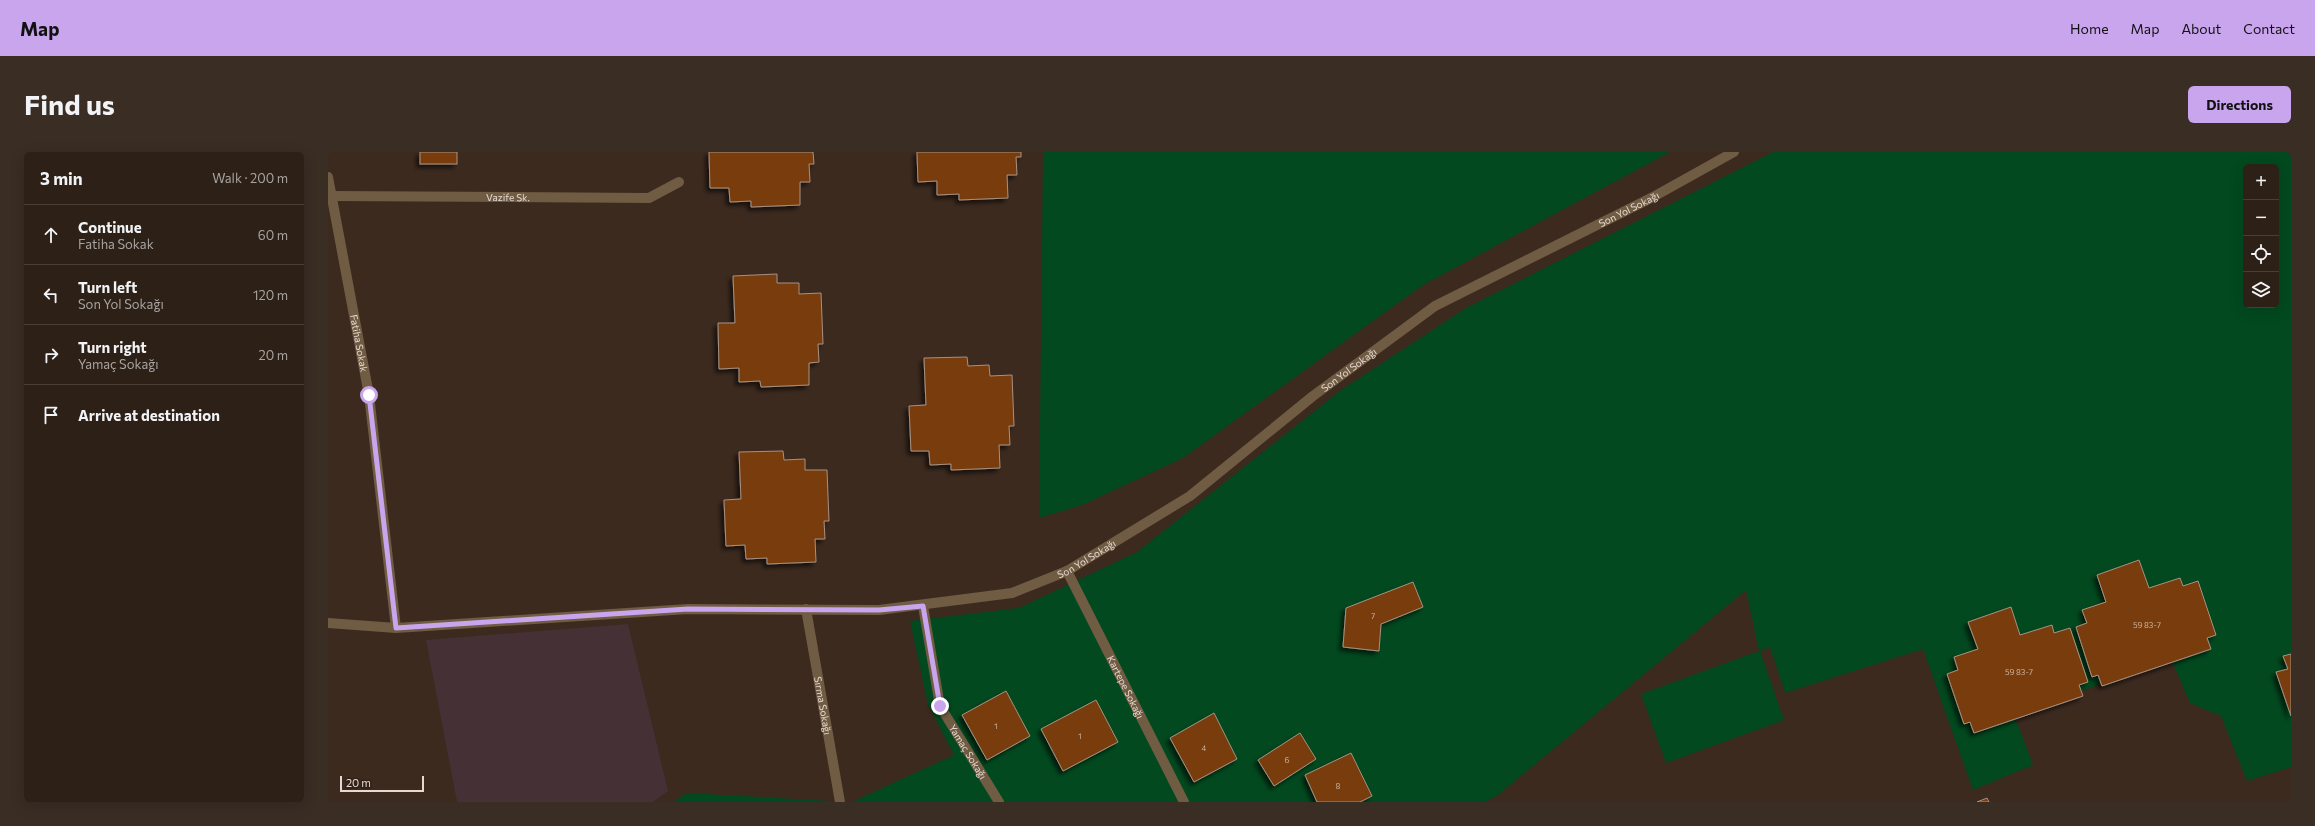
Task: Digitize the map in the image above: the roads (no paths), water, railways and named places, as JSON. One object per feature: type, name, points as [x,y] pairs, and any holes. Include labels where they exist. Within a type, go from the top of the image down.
[{"type":"street","name":"Son Yol Sokağı","points":[[328,623],[396,628],[688,609],[879,610],[923,606],[1012,593],[1066,571],[1190,496],[1313,396],[1435,306],[1653,197],[1734,152]]},
{"type":"street","name":"Fatiha Sokak","points":[[328,177],[369,395],[396,628]]},
{"type":"street","name":"Vazife Sk.","points":[[332,196],[649,198],[679,182]]},
{"type":"street","name":"Kartepe Sokağı","points":[[1066,571],[1184,802]]},
{"type":"street","name":"Yamaç Sokağı","points":[[923,606],[940,706],[999,802]]},
{"type":"street","name":"Sırma Sokağı","points":[[806,609],[840,802]]}]
